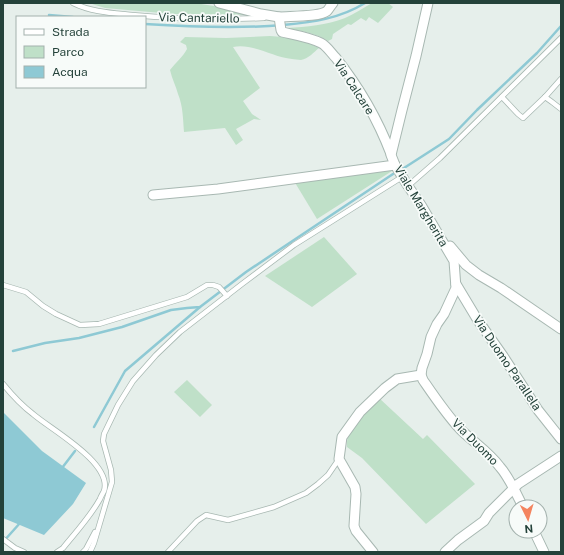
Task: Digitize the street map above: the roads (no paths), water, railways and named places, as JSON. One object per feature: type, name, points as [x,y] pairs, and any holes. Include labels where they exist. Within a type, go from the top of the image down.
[{"type":"street","name":"Via Calcare","points":[[219,3],[261,14],[280,22],[282,32],[322,44],[329,50],[345,69],[364,97],[391,155]]},
{"type":"street","points":[[280,22],[326,12],[333,3]]},
{"type":"street","name":"Viale Margherita","points":[[422,377],[422,368],[431,337],[456,288],[454,261],[421,205],[402,177],[391,155],[428,3]]},
{"type":"street","points":[[153,195],[218,189],[395,165]]},
{"type":"street","points":[[437,231],[466,265],[561,329]]},
{"type":"street","name":"Via Duomo Parallela","points":[[456,284],[477,319],[538,410],[561,439]]},
{"type":"street","points":[[372,552],[356,532],[354,526],[356,494],[355,487],[339,459],[342,437],[360,412],[385,388],[397,379],[422,377]]},
{"type":"street","name":"Via Duomo","points":[[422,377],[445,412],[460,429],[491,456],[502,468],[519,499]]},
{"type":"street","points":[[445,552],[458,540],[484,521],[489,513],[513,489],[537,471],[561,456]]},
{"type":"street","points":[[538,539],[544,552]]},
{"type":"lane","name":"Via Cantariello","points":[[73,3],[92,10],[164,18],[253,18],[280,22]]},
{"type":"lane","points":[[408,186],[440,158],[561,38]]},
{"type":"lane","points":[[502,97],[518,114],[524,118],[545,98],[561,79]]},
{"type":"lane","points":[[545,98],[561,109]]},
{"type":"lane","points":[[57,552],[64,548],[94,509],[112,482],[111,470],[103,441],[104,434],[118,405],[133,381],[156,355],[180,332],[226,295],[294,245],[402,177]]},
{"type":"lane","points":[[3,285],[26,292],[43,306],[56,314],[80,325],[100,324],[187,297],[207,285],[219,287],[226,295]]},
{"type":"lane","points":[[3,384],[33,415],[85,452],[96,463],[107,491],[94,543],[90,552]]},
{"type":"lane","points":[[168,552],[197,522],[206,515],[228,520],[274,507],[306,493],[328,475],[339,459]]},
{"type":"lane","points":[[83,552],[99,524]]},
{"type":"lane","points":[[3,539],[15,548],[24,552]]},
{"type":"water","points":[[3,412],[42,451],[86,483],[73,504],[44,535],[3,518]]},
{"type":"waterway","points":[[146,24],[214,27],[283,25],[326,19],[345,13],[365,3]]},
{"type":"waterway","points":[[49,15],[61,16]]},
{"type":"waterway","points":[[404,168],[449,139],[537,53],[561,26]]},
{"type":"waterway","points":[[13,351],[45,343],[79,338],[122,327],[171,310],[200,307],[246,272],[393,174]]},
{"type":"waterway","points":[[94,427],[125,371],[200,307]]},
{"type":"waterway","points":[[62,468],[75,451]]},
{"type":"waterway","points":[[3,542],[20,523]]}]
